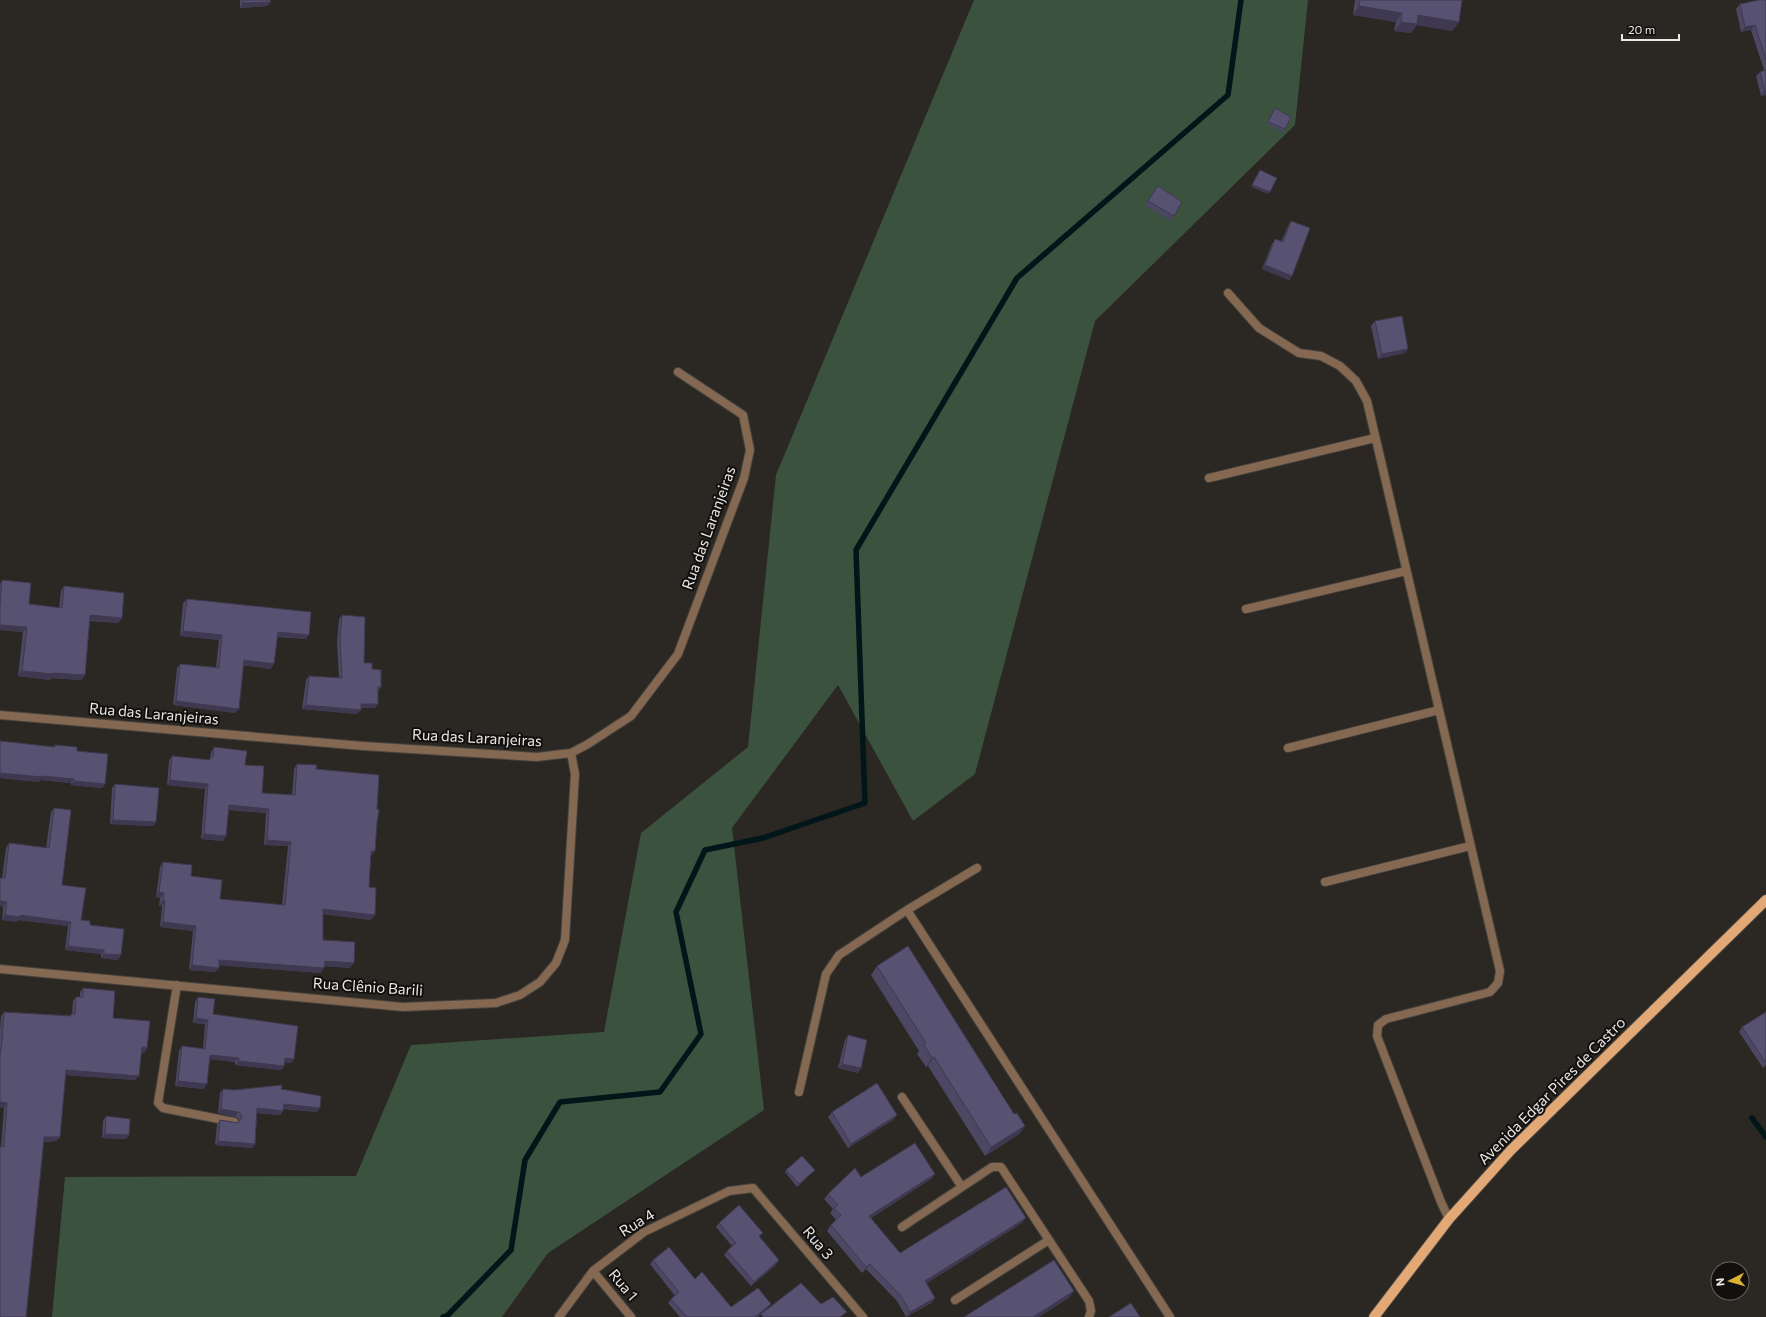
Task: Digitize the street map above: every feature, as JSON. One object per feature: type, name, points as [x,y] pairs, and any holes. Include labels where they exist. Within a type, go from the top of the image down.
[{"type":"main road","name":"Avenida Edgar Pires de Castro","points":[[1374,1317],[1449,1219],[1511,1150],[1766,900]]},
{"type":"street","points":[[1228,293],[1259,328],[1299,353],[1321,356],[1340,366],[1356,381],[1367,401],[1376,438],[1500,971],[1498,983],[1490,992],[1386,1019],[1378,1025],[1377,1036],[1441,1202],[1449,1219]]},
{"type":"street","name":"Rua das Laranjeiras","points":[[0,715],[363,746],[537,757],[571,753],[588,744],[631,716],[678,654],[744,478],[750,450],[743,415],[678,372]]},
{"type":"street","points":[[1209,478],[1376,438]]},
{"type":"street","points":[[1246,609],[1406,571]]},
{"type":"street","points":[[1288,748],[1439,710]]},
{"type":"street","name":"Rua Clênio Barili","points":[[0,969],[403,1007],[496,1002],[520,995],[540,982],[556,963],[565,940],[575,774],[571,753]]},
{"type":"street","points":[[1325,882],[1470,846]]},
{"type":"street","points":[[799,1092],[826,974],[839,955],[907,910],[977,868]]},
{"type":"street","points":[[907,910],[1170,1317]]},
{"type":"street","points":[[177,985],[158,1103],[163,1108],[234,1122]]},
{"type":"street","points":[[902,1097],[962,1187]]},
{"type":"street","points":[[902,1228],[992,1167],[1001,1167],[1089,1301],[1091,1311],[1089,1317]]},
{"type":"street","name":"Rua 4","points":[[559,1317],[593,1272],[644,1232],[729,1191],[753,1188]]},
{"type":"street","name":"Rua 3","points":[[753,1188],[863,1317]]},
{"type":"street","points":[[955,1300],[1049,1240]]},
{"type":"street","name":"Rua 1","points":[[593,1272],[631,1317]]},
{"type":"green space","points":[[974,0],[1308,0],[1295,125],[1095,321],[975,774],[913,821],[838,685],[732,828],[764,1110],[548,1253],[502,1317],[52,1317],[65,1177],[356,1176],[411,1045],[604,1032],[641,833],[748,747],[776,475]]},
{"type":"building","points":[[243,0],[270,0],[271,2],[243,3]]},
{"type":"building","points":[[1360,0],[1462,0],[1459,22],[1418,15],[1417,24],[1401,22],[1402,13],[1359,6]]},
{"type":"building","points":[[1766,0],[1766,60],[1755,25],[1745,27],[1740,4]]},
{"type":"building","points":[[1766,70],[1766,91],[1765,91],[1760,72]]},
{"type":"building","points":[[1275,108],[1291,117],[1285,129],[1268,122]]},
{"type":"building","points":[[1260,170],[1277,178],[1270,192],[1252,185]]},
{"type":"building","points":[[1158,186],[1182,202],[1174,216],[1148,201]]},
{"type":"building","points":[[1291,221],[1310,228],[1292,276],[1265,265],[1275,239],[1283,242]]},
{"type":"building","points":[[1402,316],[1408,349],[1382,354],[1375,321]]},
{"type":"building","points":[[2,580],[31,583],[29,604],[62,608],[64,586],[124,593],[122,618],[90,615],[85,675],[22,671],[27,627],[0,625]]},
{"type":"building","points":[[187,599],[311,612],[309,635],[278,632],[274,664],[244,660],[239,709],[176,701],[180,664],[219,668],[222,635],[183,631]]},
{"type":"building","points":[[342,615],[365,617],[364,663],[372,663],[372,669],[381,670],[381,687],[378,687],[378,704],[361,704],[361,710],[306,705],[309,676],[342,678],[340,637]]},
{"type":"building","points":[[0,741],[55,747],[55,745],[77,747],[77,751],[108,754],[105,784],[74,781],[74,779],[0,773]]},
{"type":"building","points":[[214,747],[247,751],[245,765],[264,766],[262,793],[295,795],[297,764],[317,765],[316,769],[379,775],[377,809],[379,810],[375,851],[371,851],[369,887],[376,888],[375,915],[323,909],[323,940],[355,942],[354,963],[325,961],[324,968],[219,960],[219,968],[192,965],[196,926],[163,922],[165,901],[163,901],[164,893],[159,892],[163,862],[192,865],[191,876],[222,880],[220,899],[285,905],[291,842],[267,840],[269,809],[229,805],[226,836],[204,834],[208,784],[170,780],[172,756],[210,760],[211,756],[213,757]]},
{"type":"building","points":[[115,784],[159,788],[156,822],[113,820]]},
{"type":"building","points":[[54,808],[71,810],[62,885],[86,888],[81,920],[90,921],[90,925],[124,929],[121,955],[104,954],[104,950],[68,946],[71,922],[20,915],[20,917],[5,915],[7,902],[0,901],[0,878],[5,878],[9,843],[49,848]]},
{"type":"building","points":[[908,946],[1014,1114],[1017,1113],[1025,1126],[991,1147],[934,1057],[932,1058],[924,1045],[926,1043],[877,966]]},
{"type":"building","points":[[83,988],[115,991],[113,1018],[150,1021],[147,1048],[142,1047],[139,1076],[66,1070],[60,1137],[44,1137],[26,1317],[0,1317],[0,1146],[4,1147],[7,1103],[0,1102],[0,1055],[4,1012],[71,1016],[71,1014],[75,1014],[76,997],[83,997]]},
{"type":"building","points":[[198,997],[215,999],[213,1014],[298,1026],[294,1059],[285,1058],[284,1066],[239,1061],[239,1058],[210,1055],[207,1084],[178,1081],[182,1046],[205,1049],[208,1020],[196,1018]]},
{"type":"building","points":[[1766,1012],[1766,1063],[1742,1027]]},
{"type":"building","points":[[848,1035],[867,1040],[861,1068],[842,1064]]},
{"type":"building","points":[[877,1083],[897,1115],[851,1144],[832,1112]]},
{"type":"building","points":[[282,1085],[281,1089],[321,1096],[320,1108],[284,1104],[283,1111],[257,1108],[255,1144],[218,1141],[220,1120],[238,1123],[242,1118],[241,1114],[238,1112],[221,1109],[223,1089],[234,1090]]},
{"type":"building","points":[[106,1116],[130,1119],[129,1135],[105,1134]]},
{"type":"building","points":[[915,1143],[935,1174],[869,1216],[900,1253],[1006,1187],[1026,1218],[925,1281],[935,1298],[910,1312],[901,1296],[870,1264],[866,1267],[831,1225],[841,1215],[834,1208],[838,1205],[828,1194],[855,1168],[861,1177]]},
{"type":"building","points":[[802,1156],[815,1170],[799,1184],[786,1170]]},
{"type":"building","points":[[739,1205],[763,1233],[759,1236],[779,1260],[754,1282],[727,1251],[736,1243],[719,1223]]},
{"type":"building","points":[[669,1247],[695,1279],[702,1272],[731,1307],[758,1288],[771,1304],[755,1317],[687,1317],[671,1299],[679,1292],[653,1260]]},
{"type":"building","points":[[1054,1260],[1074,1291],[1033,1317],[964,1317]]},
{"type":"building","points":[[801,1283],[821,1304],[833,1297],[847,1312],[840,1317],[763,1317],[761,1314]]},
{"type":"building","points":[[1131,1303],[1140,1317],[1109,1317]]},
{"type":"waterway","points":[[443,1317],[447,1316],[511,1250],[525,1160],[560,1102],[660,1092],[701,1034],[676,912],[705,850],[763,838],[865,803],[856,550],[1017,278],[1228,95],[1241,0]]},
{"type":"waterway","points":[[1752,1118],[1766,1137]]}]
